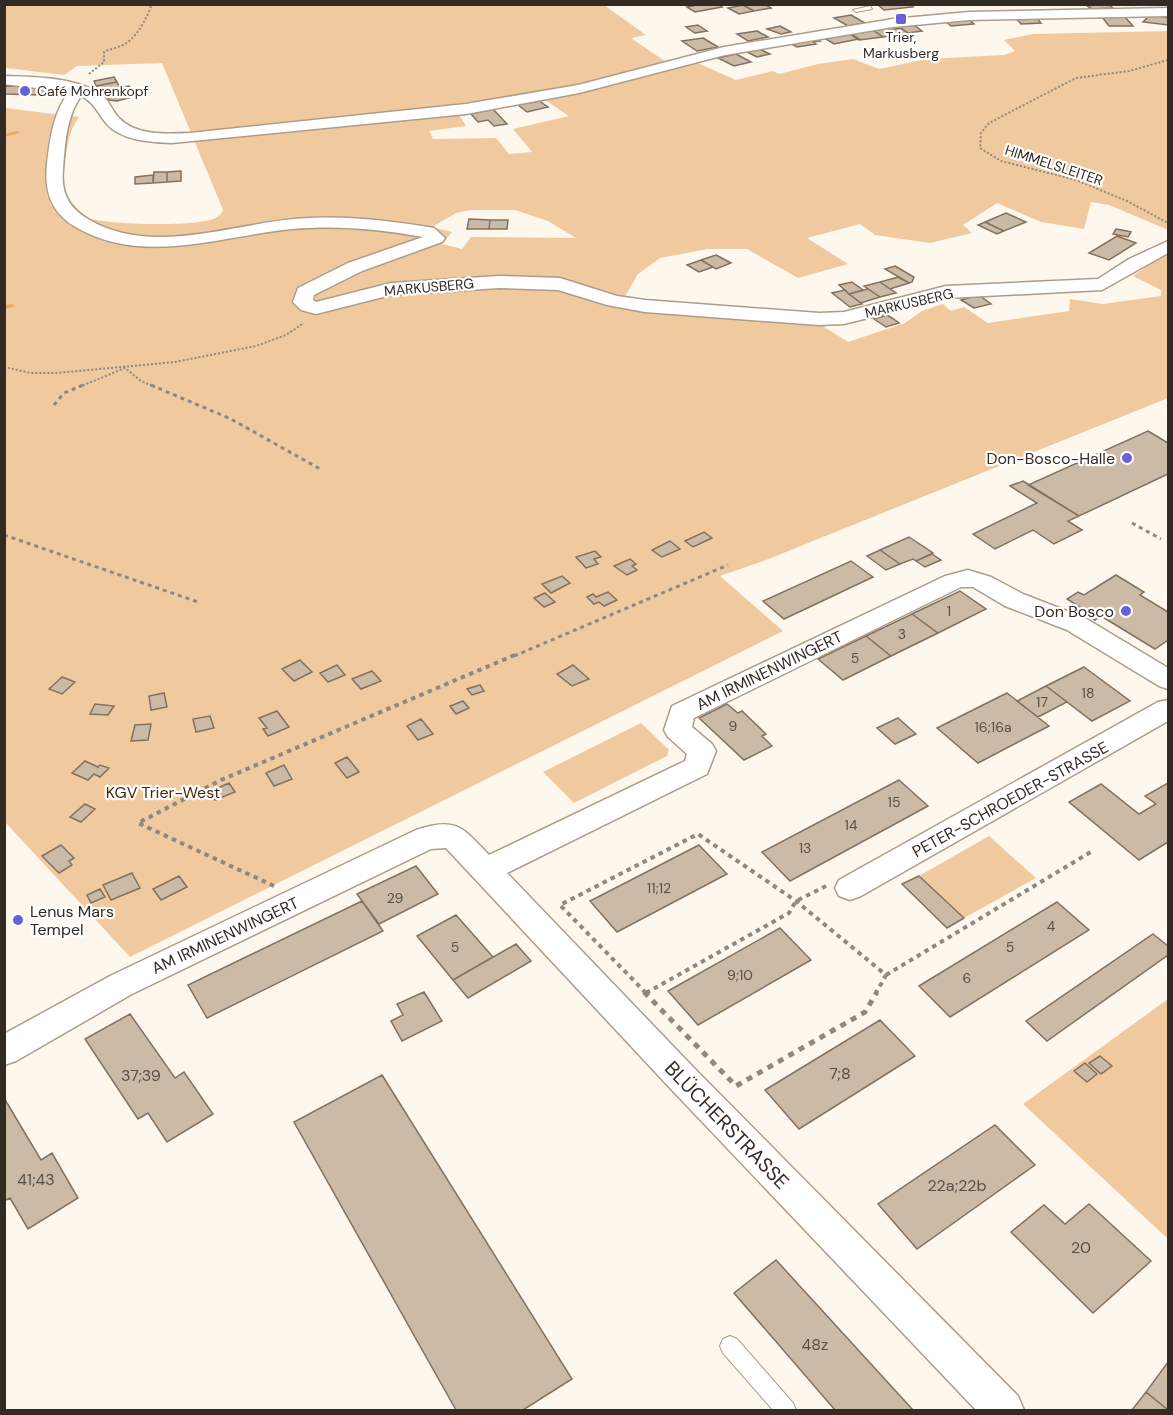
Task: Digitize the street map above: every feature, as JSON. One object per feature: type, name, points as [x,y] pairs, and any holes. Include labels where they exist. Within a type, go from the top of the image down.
[{"type":"street","points":[[4,80],[34,81],[69,88],[96,98],[120,128],[171,139],[207,137],[466,109],[579,89],[724,51],[864,26],[969,16],[1166,9]]},
{"type":"street","name":"MARKUSBERG","points":[[69,88],[56,152],[54,194],[65,210],[83,226],[102,234],[123,240],[182,241],[291,224],[336,222],[428,232],[436,238],[347,270],[305,292],[303,302],[316,308],[391,289],[499,282],[560,284],[614,301],[645,306],[819,319],[844,318],[946,292],[1102,285],[1135,262],[1168,246]]},
{"type":"street","name":"AM IRMINENWINGERT","points":[[486,870],[697,767],[702,751],[678,730],[682,712],[954,581],[968,578],[982,582],[1014,600],[1076,624],[1167,676]]},
{"type":"street","name":"PETER-SCHROEDER-STRASSE","points":[[850,888],[1168,708]]},
{"type":"street","name":"AM IRMINENWINGERT","points":[[4,1051],[121,985],[426,838],[453,836]]},
{"type":"street","name":"BLÜCHERSTRASSE","points":[[453,836],[682,1078],[1004,1410]]},
{"type":"lane","points":[[856,10],[870,8]]},
{"type":"lane","points":[[730,1346],[786,1410]]},
{"type":"path","points":[[69,88],[104,62],[104,52],[122,46],[129,40],[142,25],[152,4]]},
{"type":"path","name":"HIMMELSLEITER","points":[[1168,60],[1129,71],[1076,78],[989,123],[981,133],[980,148],[1001,161],[1076,180],[1127,201],[1168,223]]},
{"type":"path","points":[[4,367],[29,373],[53,373],[125,368],[223,354],[273,342],[300,326],[316,308]]},
{"type":"path","points":[[54,405],[64,393],[125,368]]},
{"type":"path","points":[[125,368],[141,381],[231,419],[320,469]]},
{"type":"path","points":[[1132,523],[1161,539]]},
{"type":"path","points":[[4,535],[198,602]]},
{"type":"path","points":[[272,883],[138,823],[221,780],[728,566]]},
{"type":"path","points":[[886,975],[796,901],[698,834],[560,905],[736,1086],[865,1012],[886,975],[1094,850]]},
{"type":"path","points":[[646,993],[789,913],[796,901],[829,885],[850,888]]},
{"type":"green space","name":"KGV Trier-West","points":[[4,5],[604,5],[646,35],[631,38],[672,66],[693,61],[736,80],[773,71],[779,74],[818,64],[853,59],[879,69],[927,59],[1004,55],[1015,51],[1004,40],[1033,34],[1168,31],[1168,230],[1109,205],[1091,202],[1084,229],[1041,222],[997,203],[963,225],[972,233],[930,243],[875,235],[860,224],[807,238],[848,264],[798,278],[747,249],[708,249],[660,258],[638,274],[620,305],[709,318],[821,325],[848,342],[905,323],[922,311],[943,304],[951,311],[964,307],[988,323],[1069,311],[1070,299],[1103,304],[1161,296],[1161,290],[1133,276],[1168,252],[1168,398],[766,560],[720,576],[783,631],[130,957],[5,822],[5,108],[79,117],[69,137],[62,184],[69,205],[82,216],[107,222],[172,224],[208,220],[218,217],[223,210],[162,63],[77,66],[64,75],[5,68]],"holes":[[[536,94],[569,116],[513,129],[532,152],[509,154],[496,138],[433,139],[429,131],[466,126],[455,108]],[[471,210],[515,210],[548,221],[576,238],[471,237],[462,249],[442,244],[452,232],[432,227],[456,213]]]},
{"type":"green space","points":[[641,723],[669,750],[667,756],[574,803],[543,772]]},
{"type":"green space","points":[[989,836],[1036,878],[964,918],[919,876]]},
{"type":"green space","points":[[1168,999],[1168,1239],[1023,1104]]},
{"type":"building","points":[[718,4],[722,7],[695,12],[687,7]]},
{"type":"building","points":[[764,4],[771,8],[754,11],[743,5]]},
{"type":"building","points":[[877,4],[911,4],[913,7],[884,10]]},
{"type":"building","points":[[1084,4],[1108,4],[1113,8],[1092,9]]},
{"type":"building","points":[[743,5],[754,11],[739,14],[728,8]]},
{"type":"building","points":[[1151,14],[1168,18],[1168,25],[1143,22]]},
{"type":"building","points":[[851,15],[865,23],[848,26],[834,18]]},
{"type":"building","points":[[1035,16],[1041,23],[1021,24],[1015,17]]},
{"type":"building","points":[[1102,17],[1125,17],[1133,26],[1109,26]]},
{"type":"building","points":[[968,19],[974,24],[951,26],[944,20]]},
{"type":"building","points":[[911,23],[922,31],[908,33],[896,25]]},
{"type":"building","points":[[698,25],[707,31],[695,33],[686,27]]},
{"type":"building","points":[[780,26],[791,32],[781,34],[767,29]]},
{"type":"building","points":[[883,26],[889,30],[901,28],[908,33],[883,37],[870,28]]},
{"type":"building","points":[[870,28],[883,37],[859,40],[847,32]]},
{"type":"building","points":[[757,31],[768,37],[748,41],[737,34]]},
{"type":"building","points":[[847,32],[859,39],[834,44],[821,36]]},
{"type":"building","points":[[703,38],[718,47],[697,51],[682,41]]},
{"type":"building","points":[[815,38],[820,41],[813,42],[816,44],[797,47],[788,42]]},
{"type":"building","points":[[759,49],[770,54],[757,57],[747,52]]},
{"type":"building","points":[[736,54],[751,62],[734,66],[718,58]]},
{"type":"building","points":[[114,77],[117,82],[96,86],[94,81]]},
{"type":"building","points":[[117,82],[120,88],[99,91],[96,86]]},
{"type":"building","name":"Café Mohrenkopf","points":[[4,86],[48,87],[41,95],[4,94]]},
{"type":"building","points":[[129,86],[136,96],[117,101],[109,100],[103,90]]},
{"type":"building","points":[[539,101],[548,107],[527,112],[518,105]]},
{"type":"building","points":[[493,109],[507,124],[494,126],[488,120],[478,122],[471,114]]},
{"type":"building","points":[[181,171],[181,181],[167,182],[167,172]]},
{"type":"building","points":[[154,172],[167,172],[167,182],[153,183]]},
{"type":"building","points":[[153,175],[153,183],[135,184],[135,177]]},
{"type":"building","points":[[1006,213],[1026,222],[1004,231],[985,222]]},
{"type":"building","points":[[469,219],[490,220],[489,229],[467,229]]},
{"type":"building","points":[[490,220],[508,220],[507,229],[489,229]]},
{"type":"building","points":[[985,222],[1004,231],[997,234],[978,225]]},
{"type":"building","points":[[1116,229],[1131,232],[1128,237],[1113,234]]},
{"type":"building","points":[[1117,236],[1136,243],[1109,260],[1089,253]]},
{"type":"building","points":[[716,255],[731,263],[716,269],[701,260]]},
{"type":"building","points":[[701,260],[713,267],[699,272],[687,265]]},
{"type":"building","points":[[895,266],[914,277],[912,282],[909,283],[885,269]]},
{"type":"building","points":[[898,277],[909,283],[890,289],[880,282]]},
{"type":"building","points":[[852,282],[863,290],[849,294],[839,285]]},
{"type":"building","points":[[880,282],[896,293],[880,297],[864,286]]},
{"type":"building","points":[[868,289],[880,297],[861,303],[849,294]]},
{"type":"building","points":[[845,290],[862,304],[850,307],[832,293]]},
{"type":"building","points":[[979,295],[991,304],[974,308],[961,300]]},
{"type":"building","points":[[887,315],[899,323],[886,327],[874,319]]},
{"type":"building","name":"Don-Bosco-Halle","points":[[1148,431],[1168,443],[1168,474],[1079,516],[1028,485]]},
{"type":"building","points":[[1023,481],[1079,516],[1068,521],[1082,530],[1054,544],[1033,530],[995,549],[973,534],[1037,503],[1010,486]]},
{"type":"building","points":[[704,532],[712,538],[693,547],[685,541]]},
{"type":"building","points":[[909,537],[933,553],[916,561],[913,559],[900,564],[880,550]]},
{"type":"building","points":[[670,541],[680,549],[662,557],[652,550]]},
{"type":"building","points":[[880,550],[900,564],[886,570],[867,556]]},
{"type":"building","points":[[595,551],[601,557],[594,559],[598,564],[586,568],[576,557]]},
{"type":"building","points":[[932,554],[941,560],[925,567],[916,561]]},
{"type":"building","points":[[630,559],[636,564],[632,566],[637,570],[627,575],[614,566]]},
{"type":"building","points":[[851,561],[873,577],[784,619],[763,601]]},
{"type":"building","name":"Don Bosco","points":[[1116,575],[1144,592],[1140,595],[1168,612],[1168,640],[1155,649],[1101,616],[1095,620],[1083,612],[1086,611],[1067,599],[1078,592],[1084,595]]},
{"type":"building","points":[[562,576],[570,583],[551,593],[542,584]]},
{"type":"building","points":[[960,591],[986,609],[938,633],[912,614]]},
{"type":"building","points":[[608,592],[617,600],[604,606],[599,602],[594,604],[587,597],[593,594],[596,597]]},
{"type":"building","points":[[545,593],[555,602],[544,607],[534,598]]},
{"type":"building","points":[[912,614],[938,633],[891,656],[866,636]]},
{"type":"building","points":[[866,636],[891,656],[843,680],[818,659]]},
{"type":"building","points":[[300,660],[312,672],[294,681],[282,669]]},
{"type":"building","points":[[337,665],[345,675],[328,682],[320,673]]},
{"type":"building","points":[[573,665],[589,679],[572,686],[557,674]]},
{"type":"building","points":[[1084,667],[1130,701],[1092,721],[1046,686]]},
{"type":"building","points":[[372,671],[381,681],[361,689],[352,679]]},
{"type":"building","points":[[62,677],[75,682],[62,694],[49,689]]},
{"type":"building","points":[[480,685],[484,691],[472,695],[467,689]]},
{"type":"building","points":[[1046,686],[1067,702],[1038,717],[1017,701]]},
{"type":"building","points":[[164,693],[167,707],[151,710],[149,696]]},
{"type":"building","points":[[1007,693],[1049,726],[978,763],[937,728]]},
{"type":"building","points":[[463,701],[469,708],[456,714],[450,706]]},
{"type":"building","points":[[95,704],[114,706],[108,715],[90,714]]},
{"type":"building","points":[[727,704],[738,713],[742,711],[766,734],[762,736],[772,746],[744,760],[699,718]]},
{"type":"building","points":[[277,711],[289,727],[268,736],[263,729],[267,728],[259,718]]},
{"type":"building","points":[[210,716],[214,728],[196,732],[193,719]]},
{"type":"building","points":[[898,718],[916,734],[895,744],[877,728]]},
{"type":"building","points":[[421,719],[433,734],[418,740],[407,726]]},
{"type":"building","points":[[151,724],[148,740],[131,741],[135,725]]},
{"type":"building","points":[[347,757],[359,772],[347,778],[335,763]]},
{"type":"building","points":[[85,761],[98,767],[100,765],[109,768],[100,777],[94,774],[88,780],[72,773]]},
{"type":"building","points":[[284,765],[292,779],[274,786],[266,773]]},
{"type":"building","points":[[899,780],[928,806],[790,881],[762,852]]},
{"type":"building","points":[[229,783],[235,792],[215,800],[209,792]]},
{"type":"building","points":[[1168,783],[1168,842],[1139,860],[1069,802],[1101,784],[1139,814],[1156,804],[1145,796]]},
{"type":"building","points":[[85,804],[95,809],[81,822],[70,817]]},
{"type":"building","points":[[61,845],[74,858],[69,861],[72,865],[59,873],[42,856]]},
{"type":"building","points":[[699,845],[727,874],[617,932],[590,901]]},
{"type":"building","points":[[416,866],[438,894],[379,924],[357,894]]},
{"type":"building","points":[[132,873],[140,888],[111,900],[103,885]]},
{"type":"building","points":[[179,876],[187,887],[161,900],[153,889]]},
{"type":"building","points":[[919,876],[964,918],[947,928],[902,884]]},
{"type":"building","points":[[100,889],[105,897],[91,903],[87,895]]},
{"type":"building","points":[[362,901],[383,931],[207,1018],[188,985]]},
{"type":"building","points":[[1057,902],[1089,930],[950,1017],[919,986]]},
{"type":"building","points":[[456,915],[493,957],[453,980],[417,936]]},
{"type":"building","points":[[780,928],[811,960],[698,1025],[668,991]]},
{"type":"building","points":[[1153,934],[1168,946],[1168,955],[1047,1041],[1026,1021]]},
{"type":"building","points":[[516,944],[531,961],[468,998],[453,980]]},
{"type":"building","points":[[424,992],[442,1021],[402,1041],[391,1021],[403,1015],[397,1004]]},
{"type":"building","points":[[130,1014],[175,1078],[184,1072],[213,1114],[167,1142],[148,1113],[138,1119],[85,1039]]},
{"type":"building","points":[[880,1020],[915,1056],[799,1129],[765,1090]]},
{"type":"building","points":[[1100,1056],[1112,1066],[1101,1074],[1089,1063]]},
{"type":"building","points":[[1085,1063],[1097,1074],[1087,1082],[1074,1071]]},
{"type":"building","points":[[382,1075],[572,1379],[523,1410],[456,1410],[294,1122]]},
{"type":"building","points":[[4,1098],[41,1160],[52,1153],[78,1198],[28,1229],[10,1198],[4,1201]]},
{"type":"building","points":[[995,1125],[1035,1165],[917,1249],[878,1204]]},
{"type":"building","points":[[1089,1204],[1151,1261],[1093,1313],[1011,1232],[1044,1205],[1065,1224]]},
{"type":"building","points":[[776,1260],[913,1410],[835,1410],[734,1293]]},
{"type":"building","points":[[1168,1362],[1168,1410],[1146,1392]]},
{"type":"building","points":[[1146,1392],[1168,1410],[1132,1410]]},
{"type":"waterway","points":[[4,136],[17,132]]},
{"type":"waterway","points":[[4,307],[12,306]]},
{"type":"place","name":"Trier, Markusberg","points":[[901,19]]},
{"type":"place","name":"Café Mohrenkopf","points":[[25,91]]},
{"type":"place","name":"Don-Bosco-Halle","points":[[1127,458]]},
{"type":"place","name":"Don Bosco","points":[[1126,611]]},
{"type":"place","name":"Lenus Mars Tempel","points":[[18,920]]}]
